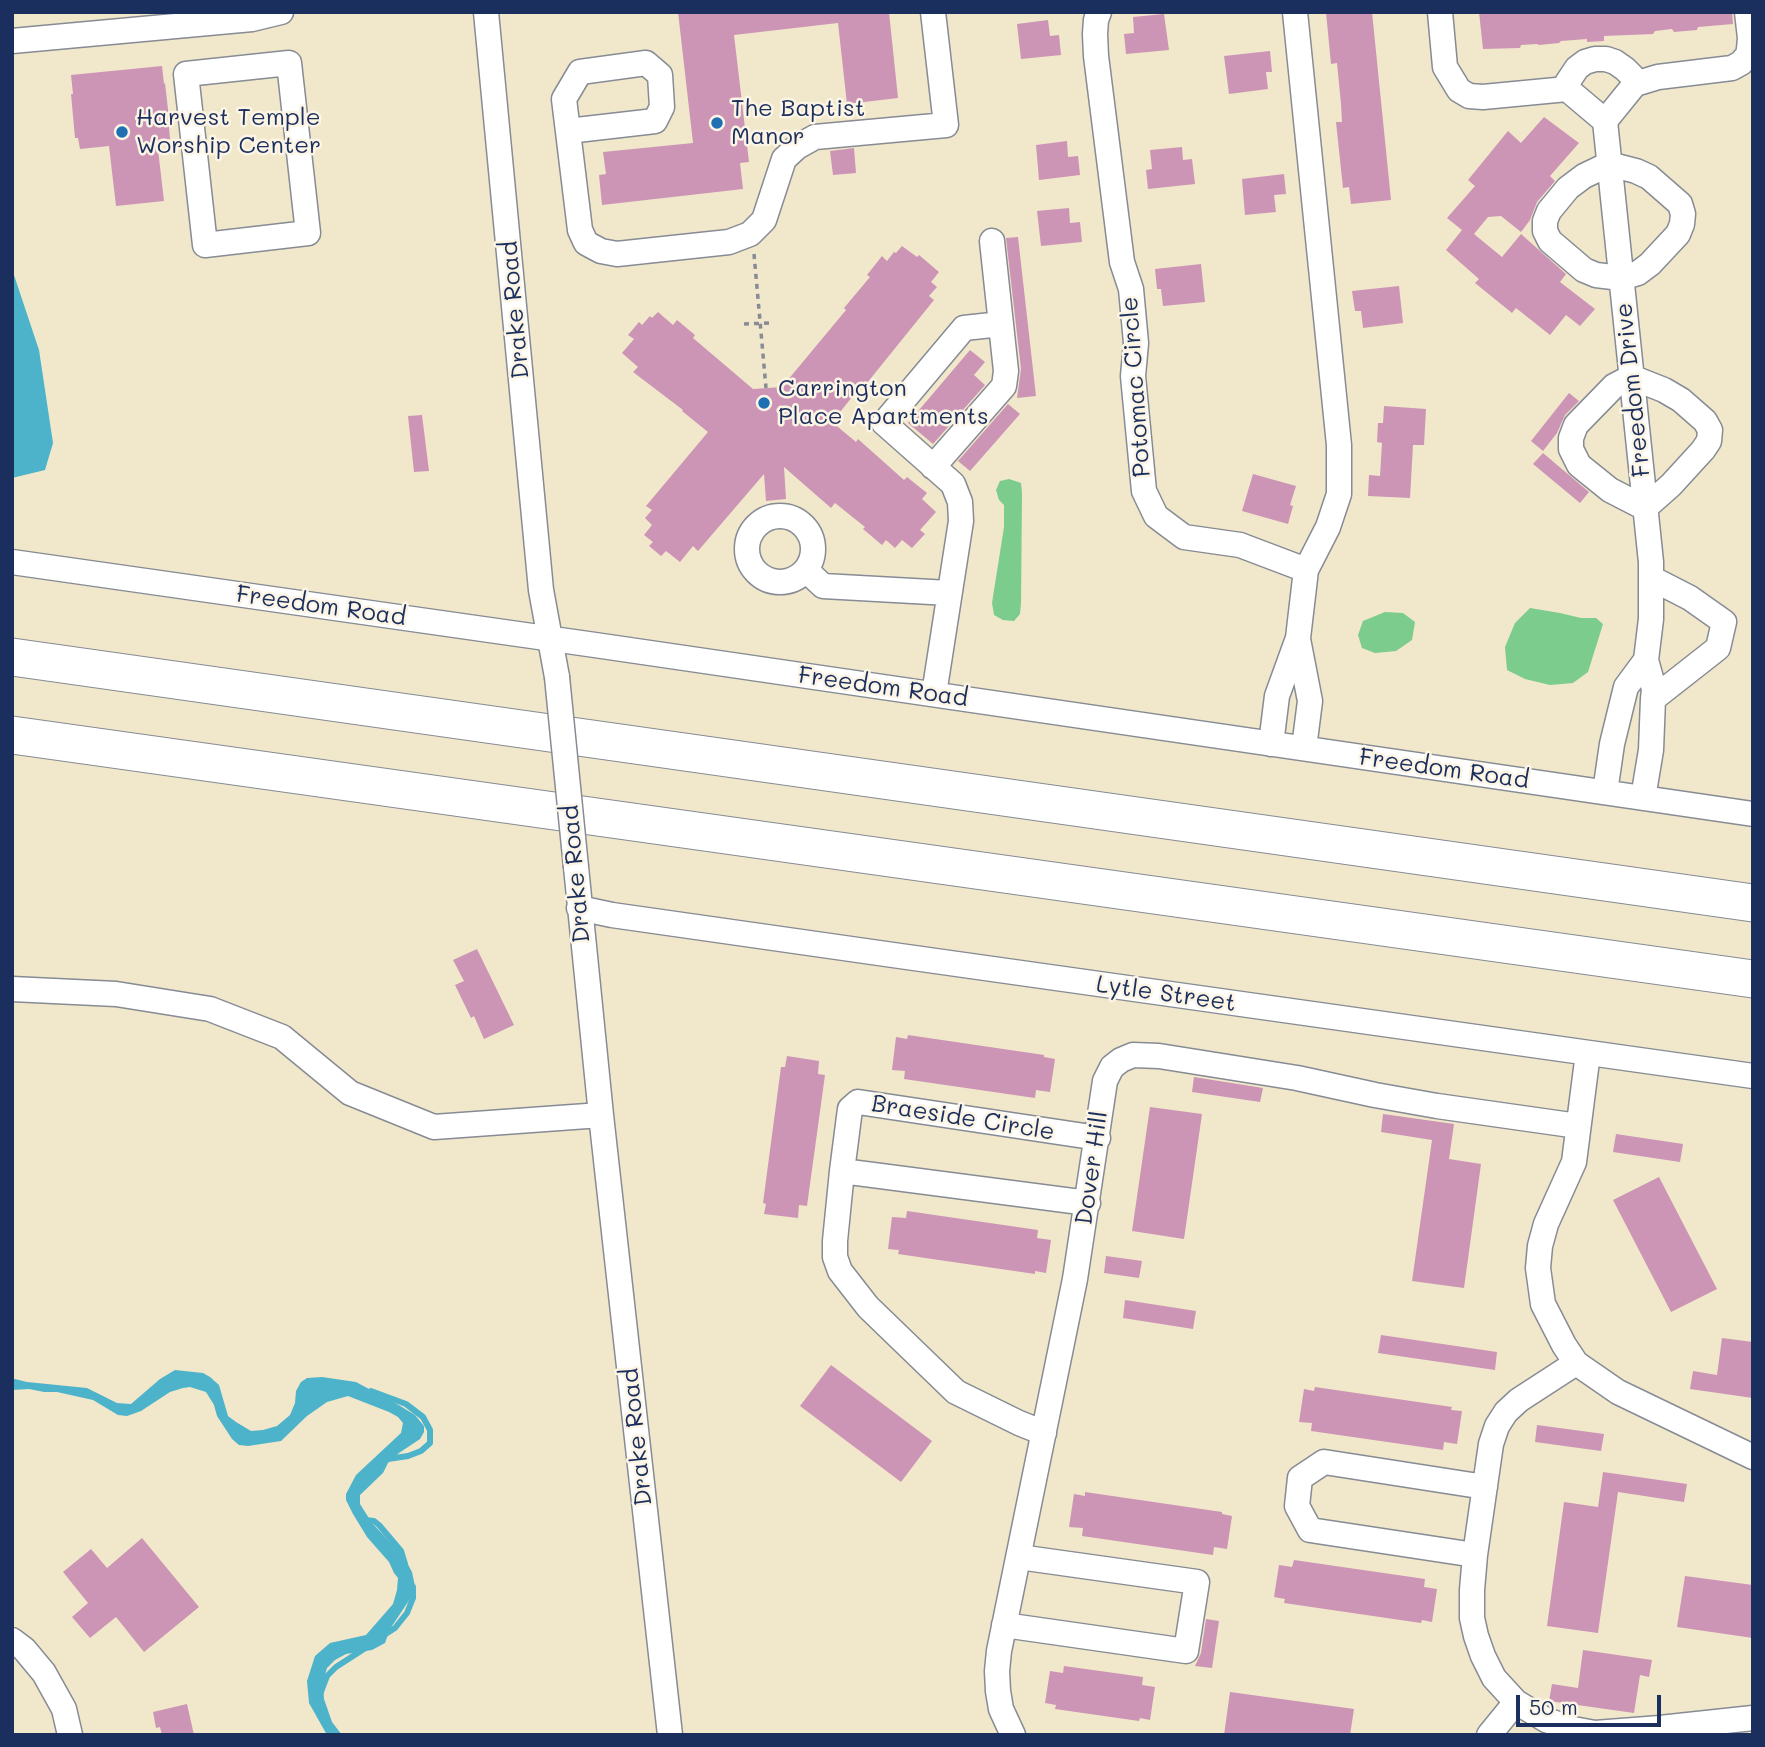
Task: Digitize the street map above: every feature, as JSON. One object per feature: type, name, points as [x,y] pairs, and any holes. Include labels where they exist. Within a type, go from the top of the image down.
[{"type":"highway","points":[[12,657],[1753,903]]},
{"type":"highway","points":[[12,735],[1752,975]]},
{"type":"street","points":[[12,41],[253,19],[281,12]]},
{"type":"street","name":"Drake Road","points":[[486,12],[541,590],[557,677],[601,1115],[670,1735]]},
{"type":"street","points":[[568,131],[580,230],[586,243],[601,251],[617,254],[729,242],[750,234],[764,220],[784,159],[797,147],[815,137],[946,125],[933,12]]},
{"type":"street","name":"Potomac Circle","points":[[1099,12],[1095,34],[1096,56],[1122,262],[1131,289],[1136,343],[1133,376],[1144,491],[1156,516],[1184,537],[1240,545],[1306,570]]},
{"type":"street","points":[[1271,744],[1277,696],[1298,638],[1306,570],[1328,527],[1339,495],[1340,478],[1339,445],[1295,12]]},
{"type":"street","points":[[1440,12],[1446,67],[1459,90],[1469,96],[1483,97],[1567,89],[1605,121],[1635,84],[1658,77],[1732,68],[1741,63],[1748,55],[1749,49],[1748,12]]},
{"type":"street","points":[[1567,89],[1567,82],[1577,68],[1585,62],[1606,59],[1625,69],[1635,84]]},
{"type":"street","points":[[289,63],[300,161],[308,233],[205,245],[186,74],[289,63]]},
{"type":"street","name":"Freedom Drive","points":[[1605,121],[1651,578],[1651,620],[1646,660],[1654,689],[1651,750],[1643,798]]},
{"type":"street","points":[[1609,164],[1648,177],[1680,204],[1683,214],[1678,234],[1650,264],[1639,273],[1621,278],[1596,275],[1584,270],[1550,241],[1545,231],[1549,211],[1568,188],[1584,176],[1609,164]]},
{"type":"street","points":[[933,467],[1004,386],[1006,371],[992,241]]},
{"type":"street","points":[[934,694],[961,521],[960,502],[953,484],[884,423],[964,328],[1001,324]]},
{"type":"street","points":[[1631,377],[1681,400],[1705,421],[1710,430],[1709,441],[1703,450],[1671,485],[1645,508],[1610,490],[1579,465],[1571,449],[1571,438],[1576,425],[1614,386],[1631,377]]},
{"type":"street","name":"Freedom Road","points":[[12,562],[1753,814]]},
{"type":"street","points":[[806,570],[823,586],[949,593]]},
{"type":"street","points":[[1651,578],[1690,598],[1724,622],[1718,648],[1653,699]]},
{"type":"street","points":[[1298,638],[1310,701],[1304,748]]},
{"type":"street","name":"Freedom Drive","points":[[1605,792],[1612,744],[1626,687],[1646,660]]},
{"type":"street","name":"Lytle Street","points":[[579,908],[612,915],[1753,1076]]},
{"type":"street","points":[[12,989],[116,994],[210,1009],[282,1037],[350,1093],[433,1126],[601,1115]]},
{"type":"street","points":[[1588,1053],[1574,1162],[1546,1224],[1540,1246],[1538,1268],[1543,1304],[1576,1363],[1618,1392],[1753,1457]]},
{"type":"street","name":"Dover Hill","points":[[1013,1735],[1001,1709],[997,1671],[999,1651],[1075,1279],[1105,1081],[1112,1067],[1133,1055],[1144,1055],[1297,1078],[1375,1096],[1578,1126]]},
{"type":"street","name":"Braeside Circle","points":[[1044,1433],[956,1392],[868,1307],[840,1270],[835,1256],[835,1241],[850,1110],[858,1102],[1098,1138]]},
{"type":"street","points":[[842,1171],[1088,1203]]},
{"type":"street","points":[[1576,1363],[1519,1400],[1506,1412],[1497,1426],[1491,1444],[1475,1555],[1471,1604],[1476,1636],[1483,1656],[1494,1678],[1516,1702],[1546,1720],[1573,1729],[1595,1734],[1661,1732],[1753,1718]]},
{"type":"street","points":[[1475,1555],[1311,1530],[1297,1506],[1300,1478],[1324,1462],[1485,1487]]},
{"type":"street","points":[[1004,1625],[1186,1651],[1197,1582],[1019,1557]]},
{"type":"street","points":[[12,1640],[24,1649],[44,1673],[64,1709],[69,1735]]},
{"type":"street","points":[[1489,1735],[1516,1702]]},
{"type":"path","points":[[750,234],[753,242],[765,388]]},
{"type":"path","points":[[744,324],[769,323]]},
{"type":"green space","points":[[1009,479],[1021,483],[1022,493],[1021,603],[1020,614],[1014,621],[1003,620],[994,615],[992,603],[1004,527],[1004,505],[996,490],[1000,481]]},
{"type":"green space","points":[[1530,608],[1581,618],[1596,618],[1603,624],[1588,672],[1573,683],[1550,685],[1525,679],[1507,670],[1505,647],[1515,623]]},
{"type":"green space","points":[[1385,612],[1403,613],[1415,622],[1412,640],[1396,651],[1375,653],[1362,648],[1358,635],[1363,621]]},
{"type":"water","points":[[12,269],[39,350],[53,443],[45,470],[12,478]]},
{"type":"water","points":[[175,1370],[203,1373],[210,1377],[219,1385],[228,1416],[251,1431],[277,1426],[290,1415],[301,1382],[307,1378],[322,1377],[356,1382],[415,1415],[424,1426],[420,1439],[388,1463],[383,1473],[360,1495],[360,1504],[372,1523],[404,1557],[412,1572],[415,1586],[385,1643],[372,1650],[346,1654],[327,1668],[323,1682],[324,1699],[332,1722],[342,1735],[327,1735],[309,1703],[307,1681],[315,1656],[330,1643],[366,1635],[393,1604],[398,1578],[389,1562],[367,1537],[346,1500],[346,1494],[356,1475],[401,1433],[403,1423],[389,1412],[348,1396],[327,1402],[307,1416],[281,1441],[248,1446],[239,1445],[232,1439],[206,1392],[190,1387],[170,1392],[141,1411],[127,1416],[118,1415],[93,1400],[57,1392],[12,1390],[12,1379],[15,1379],[87,1388],[117,1403],[131,1404]]},
{"type":"building","name":"The Baptist Manor","points":[[678,12],[889,12],[898,98],[847,104],[838,23],[734,35],[749,162],[740,163],[743,189],[602,205],[599,175],[606,174],[603,152],[693,143]]},
{"type":"building","points":[[1326,12],[1372,12],[1391,200],[1351,204],[1349,187],[1343,188],[1336,122],[1342,122],[1341,104],[1337,63],[1331,64]]},
{"type":"building","points":[[1479,12],[1732,12],[1733,24],[1698,27],[1697,30],[1674,32],[1672,29],[1655,31],[1653,34],[1604,36],[1604,41],[1587,42],[1587,39],[1521,45],[1520,48],[1483,49]]},
{"type":"building","points":[[1164,14],[1169,50],[1126,54],[1124,34],[1134,33],[1133,17]]},
{"type":"building","points":[[1048,20],[1050,36],[1059,35],[1061,55],[1021,59],[1017,24]]},
{"type":"building","points":[[1270,51],[1272,72],[1266,72],[1268,89],[1229,94],[1224,56]]},
{"type":"building","name":"Harvest Temple Worship Center","points":[[162,66],[170,127],[170,139],[157,141],[164,201],[116,206],[109,146],[80,149],[78,138],[75,138],[71,75]]},
{"type":"building","points":[[1544,117],[1579,143],[1550,176],[1555,181],[1537,202],[1530,220],[1521,232],[1501,216],[1488,217],[1474,234],[1502,257],[1521,234],[1566,274],[1560,282],[1595,309],[1580,326],[1566,315],[1550,335],[1516,308],[1512,313],[1475,283],[1479,279],[1446,250],[1462,230],[1447,218],[1475,186],[1468,180],[1508,131],[1521,143]]},
{"type":"building","points":[[1067,141],[1068,157],[1078,156],[1080,175],[1039,180],[1036,145]]},
{"type":"building","points":[[1182,147],[1183,160],[1192,159],[1195,184],[1148,189],[1146,170],[1152,169],[1150,150]]},
{"type":"building","points":[[854,148],[856,173],[833,175],[830,151]]},
{"type":"building","points":[[1284,174],[1286,194],[1274,195],[1276,212],[1245,215],[1242,179]]},
{"type":"building","points":[[1069,208],[1070,223],[1080,222],[1082,242],[1041,246],[1037,211]]},
{"type":"building","points":[[1018,237],[1036,396],[1017,398],[1021,369],[1006,238]]},
{"type":"building","name":"Carrington Place Apartments","points":[[902,246],[917,257],[919,255],[939,272],[931,282],[937,287],[929,296],[934,300],[832,422],[856,442],[858,439],[904,480],[907,477],[927,493],[922,499],[936,512],[920,530],[925,534],[912,548],[902,540],[895,548],[886,540],[882,545],[835,503],[831,508],[784,467],[786,499],[766,501],[764,474],[698,551],[693,546],[680,562],[666,551],[661,556],[649,546],[653,542],[644,535],[652,525],[645,518],[652,510],[646,506],[708,432],[633,372],[638,367],[622,353],[634,339],[628,335],[639,322],[642,325],[658,312],[673,325],[677,320],[695,335],[693,338],[753,389],[782,387],[846,310],[844,308],[870,277],[867,275],[882,256],[887,261]]},
{"type":"building","points":[[1201,264],[1205,302],[1163,306],[1161,289],[1157,289],[1155,269]]},
{"type":"building","points":[[1399,286],[1403,323],[1363,328],[1361,311],[1355,311],[1352,291]]},
{"type":"building","points":[[970,350],[985,362],[974,375],[985,385],[933,444],[908,423]]},
{"type":"building","points":[[1569,393],[1579,401],[1565,415],[1557,433],[1543,451],[1531,441]]},
{"type":"building","points":[[1008,404],[1020,414],[970,471],[958,461]]},
{"type":"building","points":[[1384,406],[1426,409],[1424,445],[1413,445],[1410,498],[1368,496],[1369,475],[1380,476],[1382,443],[1377,442],[1378,423],[1383,423]]},
{"type":"building","points":[[422,415],[429,471],[414,472],[408,416]]},
{"type":"building","points":[[1543,453],[1589,492],[1580,503],[1533,464]]},
{"type":"building","points":[[1253,474],[1296,486],[1288,524],[1242,511]]},
{"type":"building","points":[[477,949],[514,1025],[484,1039],[455,985],[464,981],[453,960]]},
{"type":"building","points":[[908,1035],[1044,1055],[1055,1059],[1050,1092],[1036,1090],[1035,1098],[904,1079],[905,1071],[892,1070],[896,1037],[907,1039]]},
{"type":"building","points":[[787,1056],[819,1061],[818,1074],[825,1075],[807,1206],[799,1205],[798,1218],[764,1214],[766,1204],[763,1203],[781,1067],[785,1067]]},
{"type":"building","points":[[1194,1077],[1263,1088],[1260,1102],[1192,1092]]},
{"type":"building","points":[[1150,1107],[1202,1114],[1184,1239],[1132,1231]]},
{"type":"building","points":[[1383,1114],[1454,1124],[1449,1159],[1481,1164],[1464,1288],[1412,1281],[1432,1140],[1381,1132]]},
{"type":"building","points":[[1616,1134],[1683,1144],[1680,1162],[1613,1152]]},
{"type":"building","points":[[1659,1177],[1717,1289],[1671,1312],[1613,1200]]},
{"type":"building","points":[[907,1211],[1038,1230],[1037,1238],[1051,1240],[1046,1273],[1035,1271],[1035,1274],[898,1254],[899,1250],[888,1249],[892,1217],[906,1218]]},
{"type":"building","points":[[1106,1256],[1142,1261],[1139,1278],[1104,1273]]},
{"type":"building","points":[[1125,1300],[1196,1311],[1193,1329],[1123,1318]]},
{"type":"building","points":[[1381,1335],[1497,1352],[1495,1370],[1378,1353]]},
{"type":"building","points":[[1722,1338],[1753,1342],[1753,1398],[1690,1389],[1693,1371],[1717,1375]]},
{"type":"building","points":[[831,1365],[932,1441],[901,1482],[800,1406]]},
{"type":"building","points":[[1315,1387],[1452,1407],[1451,1410],[1462,1411],[1457,1444],[1444,1442],[1443,1450],[1311,1431],[1312,1423],[1299,1422],[1304,1389],[1314,1391]]},
{"type":"building","points":[[1537,1425],[1604,1434],[1601,1451],[1535,1442]]},
{"type":"building","points":[[1603,1472],[1687,1484],[1684,1502],[1618,1492],[1598,1633],[1547,1626],[1564,1502],[1598,1507]]},
{"type":"building","points":[[1085,1492],[1222,1512],[1232,1516],[1227,1549],[1214,1547],[1213,1555],[1082,1536],[1083,1528],[1069,1527],[1074,1494],[1085,1496]]},
{"type":"building","points":[[142,1538],[199,1607],[144,1652],[116,1617],[90,1638],[72,1617],[88,1603],[63,1572],[91,1549],[107,1568]]},
{"type":"building","points":[[1294,1560],[1425,1579],[1424,1587],[1437,1589],[1432,1622],[1422,1620],[1421,1623],[1284,1603],[1285,1599],[1274,1597],[1279,1565],[1292,1567]]},
{"type":"building","points":[[1685,1576],[1753,1585],[1753,1638],[1677,1627]]},
{"type":"building","points":[[1206,1619],[1219,1621],[1212,1668],[1195,1666],[1201,1653]]},
{"type":"building","points":[[1583,1650],[1652,1660],[1649,1677],[1640,1675],[1634,1713],[1549,1701],[1552,1684],[1578,1688]]},
{"type":"building","points":[[1064,1666],[1143,1677],[1142,1685],[1155,1687],[1150,1720],[1140,1718],[1139,1721],[1055,1709],[1056,1705],[1045,1703],[1050,1671],[1063,1673]]},
{"type":"building","points":[[1230,1692],[1354,1709],[1350,1735],[1224,1735]]},
{"type":"building","points":[[187,1704],[194,1735],[162,1735],[160,1727],[156,1728],[153,1712]]},
{"type":"waterway","points":[[371,1391],[406,1404],[423,1417],[430,1430],[430,1443],[421,1451],[388,1459]]},
{"type":"waterway","points":[[365,1520],[379,1525],[401,1551],[405,1564]]},
{"type":"waterway","points":[[384,1635],[395,1628],[407,1613],[413,1598],[413,1587]]},
{"type":"waterway","points":[[321,1692],[327,1676],[336,1667],[367,1647]]},
{"type":"place","name":"The Baptist Manor","points":[[717,123]]},
{"type":"place","name":"Harvest Temple Worship Center","points":[[122,132]]},
{"type":"place","name":"Carrington Place Apartments","points":[[764,403]]}]
